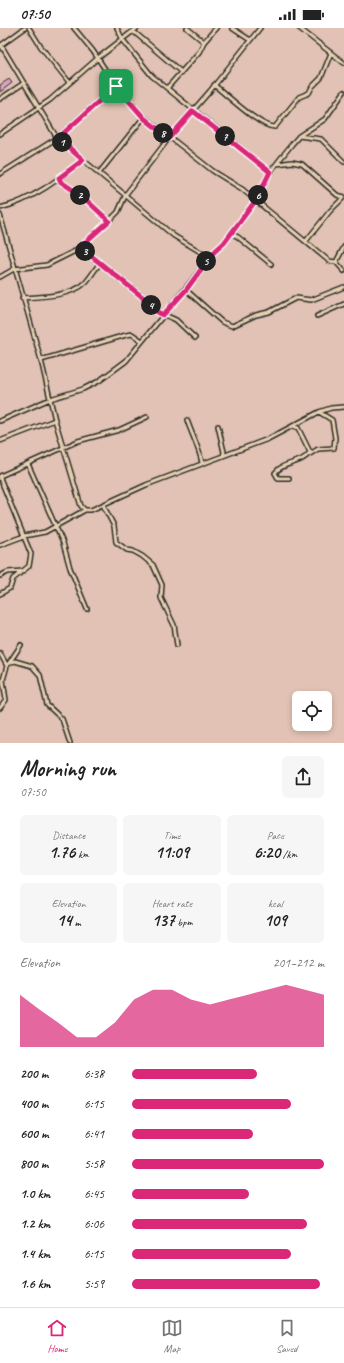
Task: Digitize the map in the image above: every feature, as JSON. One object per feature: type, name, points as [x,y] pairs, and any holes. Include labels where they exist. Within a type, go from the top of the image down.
[{"type":"street","points":[[25,28],[1,45],[38,108],[58,138],[174,236],[209,257]]},
{"type":"street","points":[[29,28],[41,47],[69,82]]},
{"type":"street","points":[[74,28],[98,58],[116,86],[144,118],[169,138],[256,200],[329,261],[336,262],[344,271]]},
{"type":"street","points":[[117,28],[123,40],[146,70],[168,87],[193,111],[270,172]]},
{"type":"street","points":[[0,134],[38,108],[137,28]]},
{"type":"street","points":[[187,28],[204,42]]},
{"type":"street","points":[[168,87],[180,71],[199,52],[204,42],[216,28]]},
{"type":"street","points":[[232,28],[250,40]]},
{"type":"street","points":[[0,277],[14,269],[47,265],[75,251],[109,221],[118,212],[126,194],[169,138],[193,111],[260,28]]},
{"type":"street","points":[[299,28],[344,64]]},
{"type":"street","points":[[133,32],[180,71]]},
{"type":"street","points":[[214,85],[260,122],[269,127],[274,127],[299,97],[309,93],[321,78],[331,53]]},
{"type":"street","points":[[0,99],[24,83]]},
{"type":"street","points":[[0,174],[58,138],[116,86]]},
{"type":"street","points":[[0,421],[50,399],[66,395],[99,381],[126,361],[163,315],[186,290],[209,257],[231,233],[256,200],[270,172],[299,136],[325,119],[344,92]]},
{"type":"street","points":[[99,173],[144,118]]},
{"type":"street","points":[[299,136],[322,139],[344,162]]},
{"type":"street","points":[[0,208],[19,202],[59,178],[83,160]]},
{"type":"street","points":[[277,164],[292,162],[302,164],[337,195],[344,197],[330,211],[306,241]]},
{"type":"street","points":[[59,178],[61,182],[82,196],[109,221]]},
{"type":"street","points":[[0,215],[22,298],[41,360],[63,448],[81,506],[85,510]]},
{"type":"street","points":[[231,233],[271,264]]},
{"type":"street","points":[[80,247],[150,303],[156,311],[176,320],[195,338]]},
{"type":"street","points":[[336,262],[344,247]]},
{"type":"street","points":[[22,298],[45,297],[77,288],[84,284],[100,262]]},
{"type":"street","points":[[186,290],[222,322],[232,326],[274,310],[296,298],[311,300],[344,287]]},
{"type":"street","points":[[317,316],[344,304]]},
{"type":"street","points":[[41,360],[126,335],[132,334],[142,341]]},
{"type":"street","points":[[0,545],[24,536],[45,532],[85,510],[91,510],[202,463],[223,456],[293,426],[319,412],[331,408],[344,407]]},
{"type":"street","points":[[289,478],[278,478],[275,473],[281,468],[306,458],[318,448],[334,448],[336,443],[332,420],[319,412]]},
{"type":"street","points":[[0,594],[10,588],[12,579],[29,566],[31,554],[0,477],[78,441],[119,430],[147,417]]},
{"type":"street","points":[[0,441],[55,420]]},
{"type":"street","points":[[187,420],[191,435],[199,449],[202,463]]},
{"type":"street","points":[[218,426],[224,452],[223,456]]},
{"type":"street","points":[[293,426],[298,428],[308,446],[310,452],[306,458]]},
{"type":"street","points":[[28,464],[63,543],[77,589],[87,609]]},
{"type":"street","points":[[105,504],[104,507],[116,532],[116,542],[127,550],[133,551],[142,556],[153,565],[162,585],[162,598],[174,625],[177,645]]},
{"type":"street","points":[[0,576],[8,572],[23,571]]},
{"type":"street","points":[[0,708],[6,700],[3,680],[8,665],[21,644]]},
{"type":"street","points":[[0,653],[8,665]]},
{"type":"street","points":[[8,665],[15,661],[32,666],[40,675],[47,705],[62,719],[70,743]]},
{"type":"building","points":[[9,79],[12,83],[0,92],[0,85]]},
{"type":"route","points":[[116,86],[144,118],[169,138],[193,111],[214,126],[270,172],[256,200],[224,243],[213,253],[186,290],[163,315],[156,311],[150,303],[80,247],[102,229],[109,221],[82,196],[61,182],[59,178],[83,160],[58,138],[116,86]]}]
